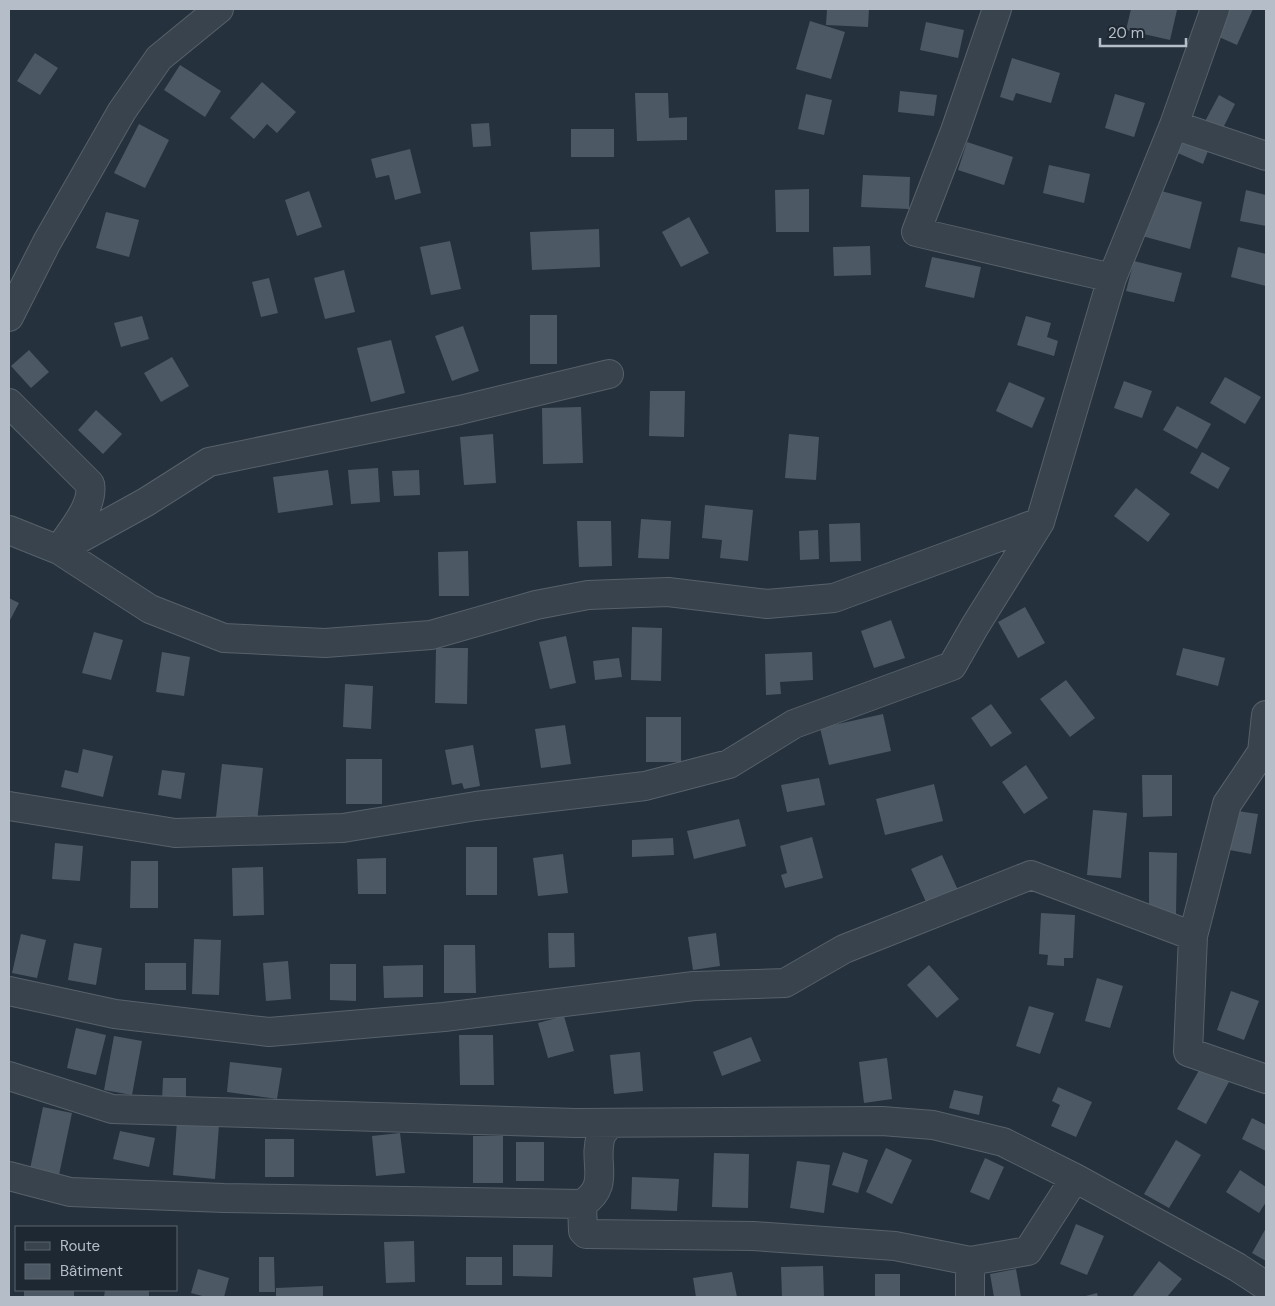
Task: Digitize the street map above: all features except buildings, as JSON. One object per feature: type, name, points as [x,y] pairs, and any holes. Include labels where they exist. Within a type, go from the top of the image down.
[{"type":"street","points":[[9,317],[47,242],[122,110],[159,58],[219,9]]},
{"type":"street","points":[[997,9],[955,131],[916,232],[1112,278]]},
{"type":"street","points":[[9,806],[175,833],[343,828],[476,806],[645,786],[729,764],[794,724],[952,666],[1040,522],[1112,278],[1174,125],[1215,9]]},
{"type":"street","points":[[1174,125],[1266,156]]},
{"type":"street","points":[[59,550],[146,502],[210,462],[460,410],[609,374]]},
{"type":"street","points":[[9,403],[90,484],[91,494],[84,510],[59,550]]},
{"type":"street","points":[[9,530],[59,550],[150,609],[224,638],[325,644],[431,635],[536,604],[588,595],[668,592],[767,604],[834,598],[1040,522]]},
{"type":"street","points":[[1266,715],[1262,752],[1227,804],[1192,936],[1188,1052],[1266,1079]]},
{"type":"street","points":[[9,991],[115,1014],[269,1032],[444,1017],[694,986],[785,983],[844,949],[1031,874],[1192,936]]},
{"type":"street","points":[[9,1076],[112,1109],[610,1123],[882,1121],[933,1125],[1003,1142],[1075,1178],[1237,1267],[1266,1286]]},
{"type":"street","points":[[9,1176],[70,1192],[234,1198],[582,1204],[592,1197],[598,1188],[601,1136],[610,1123]]},
{"type":"street","points":[[582,1204],[584,1231],[586,1234],[753,1236],[895,1246],[970,1261],[1028,1251],[1075,1178]]},
{"type":"street","points":[[970,1261],[970,1297]]}]
